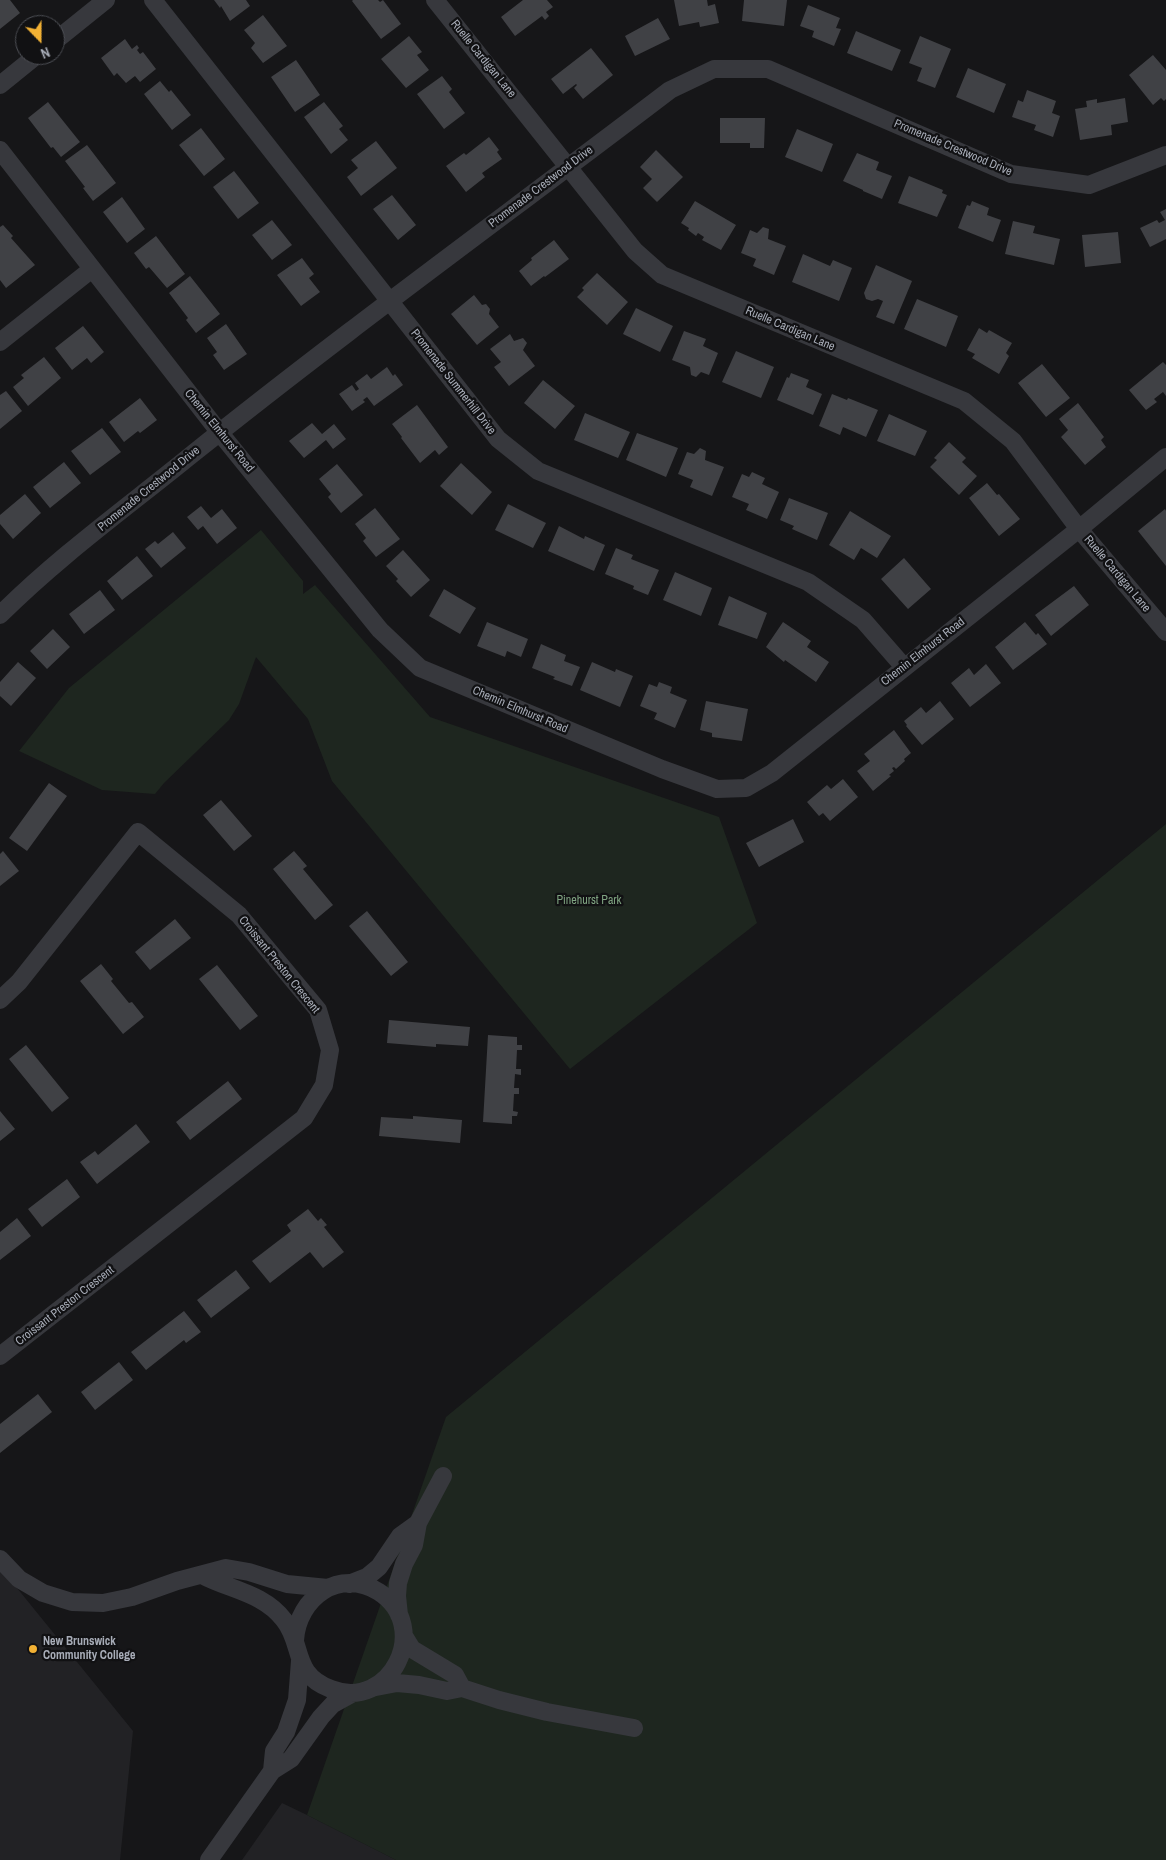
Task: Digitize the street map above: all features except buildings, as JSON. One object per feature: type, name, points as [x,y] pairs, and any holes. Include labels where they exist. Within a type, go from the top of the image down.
[{"type":"street","points":[[65,32],[106,0]]},
{"type":"street","name":"Promenade Summerhill Drive","points":[[154,0],[498,439],[538,471],[808,582],[863,620],[904,667]]},
{"type":"street","name":"Ruelle Cardigan Lane","points":[[441,2],[635,252],[662,275],[964,401],[1013,441],[1079,529],[1166,632]]},
{"type":"street","points":[[0,85],[25,65]]},
{"type":"street","name":"Promenade Crestwood Drive","points":[[0,616],[32,584],[220,432],[390,300],[670,90],[714,69],[768,69],[1011,174],[1089,185],[1166,154]]},
{"type":"street","name":"Chemin Elmhurst Road","points":[[0,150],[220,432],[380,630],[420,668],[662,769],[717,789],[746,788],[772,773],[1079,529],[1166,457]]},
{"type":"street","points":[[0,342],[92,269]]},
{"type":"street","name":"Croissant Preston Crescent","points":[[0,1000],[19,982],[138,832],[239,915],[318,1010],[330,1050],[324,1085],[304,1118],[0,1356]]},
{"type":"street","points":[[373,1687],[390,1675],[404,1646],[404,1636],[396,1596],[398,1583],[404,1564],[414,1545],[418,1523],[443,1476]]},
{"type":"street","points":[[0,1559],[19,1579],[43,1593],[72,1602],[103,1603],[132,1597],[177,1581],[226,1568],[249,1572],[287,1584],[328,1588],[349,1584],[367,1577],[379,1567],[400,1536],[418,1523]]},
{"type":"street","points":[[202,1575],[220,1585],[239,1590],[263,1600],[284,1620],[295,1640],[300,1661],[297,1700],[286,1732],[274,1751],[272,1770]]},
{"type":"street","points":[[349,1584],[378,1592],[394,1606],[399,1616]]},
{"type":"street","points":[[295,1640],[298,1619],[303,1610],[318,1594],[328,1588]]},
{"type":"street","points":[[404,1636],[412,1648],[434,1664],[455,1675],[462,1688]]},
{"type":"street","points":[[300,1661],[309,1674],[321,1685],[331,1690],[353,1693]]},
{"type":"street","points":[[209,1860],[272,1770],[291,1759],[321,1717],[333,1704],[353,1693],[397,1683],[419,1685],[447,1691],[462,1688],[547,1712],[634,1728]]},
{"type":"shaded area","name":"New Brunswick Community College","points":[[0,1567],[133,1731],[120,1860],[0,1860]]},
{"type":"shaded area","points":[[282,1803],[307,1815],[396,1860],[242,1860]]},
{"type":"green space","name":"Pinehurst Park","points":[[261,530],[303,581],[303,594],[315,585],[430,717],[719,817],[757,923],[570,1069],[332,781],[308,719],[256,657],[239,704],[229,720],[155,794],[102,790],[19,751],[69,688]]},
{"type":"green space","points":[[1166,824],[1166,1860],[396,1860],[307,1815],[446,1417]]},
{"type":"place","name":"New Brunswick Community College","points":[[33,1649]]}]
